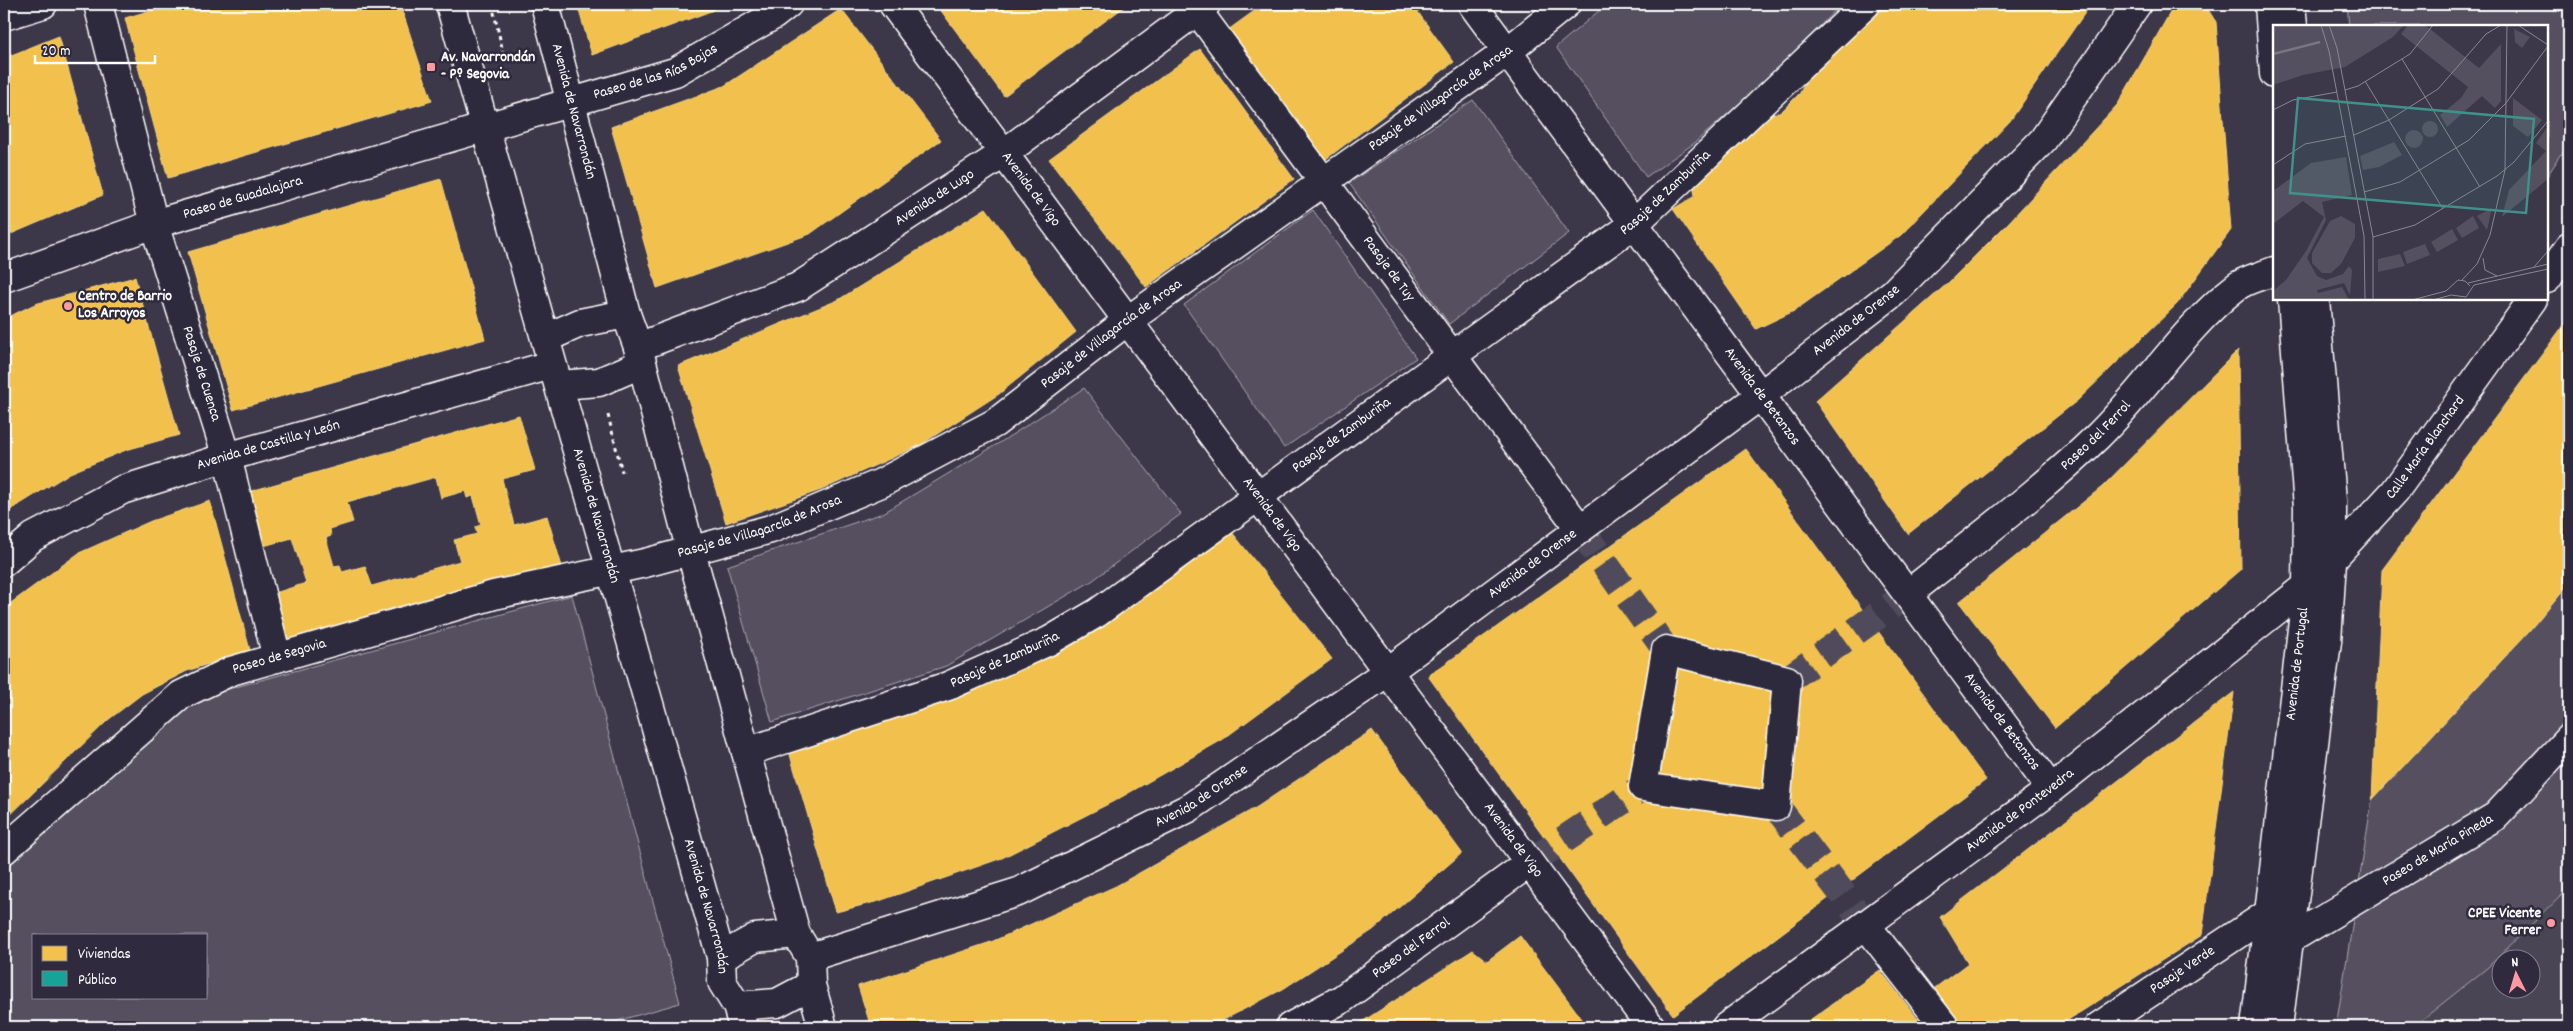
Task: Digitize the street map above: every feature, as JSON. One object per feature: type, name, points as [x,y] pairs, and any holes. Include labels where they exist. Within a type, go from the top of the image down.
[{"type":"street","points":[[4,16],[43,4]]},
{"type":"street","name":"Pasaje de Cuenca","points":[[98,4],[154,224],[226,457],[277,658]]},
{"type":"street","name":"Avenida de Navarrondán","points":[[450,4],[721,957],[722,982],[740,1017]]},
{"type":"street","name":"Avenida de Navarrondán","points":[[545,4],[573,104],[626,314],[640,356],[691,552],[796,934],[810,957],[811,985],[823,1027]]},
{"type":"street","name":"Paseo de las Rías Bajas","points":[[485,128],[573,104],[674,72],[774,15],[788,4]]},
{"type":"street","name":"Avenida de Vigo","points":[[893,4],[1257,498],[1651,1027]]},
{"type":"street","name":"Avenida de Betanzos","points":[[1472,4],[2051,789]]},
{"type":"street","name":"Pasaje de Villagarcía de Arosa","points":[[610,571],[691,552],[771,529],[888,479],[994,423],[1127,320],[1507,52],[1566,4]]},
{"type":"street","name":"Pasaje de Zamburiña","points":[[746,752],[948,686],[1049,641],[1097,613],[1634,224],[1866,4]]},
{"type":"street","name":"Avenida de Orense","points":[[810,957],[1018,892],[1189,808],[1386,672],[1761,395],[1893,293],[2043,140],[2137,4]]},
{"type":"street","points":[[2268,4],[2273,62]]},
{"type":"street","points":[[2291,4],[2293,25]]},
{"type":"street","name":"Avenida de Lugo","points":[[555,375],[599,382],[640,356],[798,287],[1003,154],[1202,7]]},
{"type":"street","name":"Pasaje de Tuy","points":[[1202,7],[1324,182],[1580,529]]},
{"type":"street","name":"Paseo de Guadalajara","points":[[4,278],[154,224],[485,128]]},
{"type":"street","points":[[2548,278],[2569,247]]},
{"type":"street","name":"Paseo del Ferrol","points":[[1908,594],[2048,481],[2097,437],[2152,378],[2196,326],[2237,286],[2273,271]]},
{"type":"street","name":"Avenida de Portugal","points":[[2255,1027],[2266,937],[2270,923],[2269,913],[2307,586],[2308,507],[2292,300]]},
{"type":"street","name":"Avenida de Portugal","points":[[2278,1027],[2327,641],[2332,560],[2332,501],[2315,300]]},
{"type":"street","name":"Calle María Blanchard","points":[[2307,586],[2395,491],[2531,300]]},
{"type":"street","points":[[546,338],[580,323],[626,314]]},
{"type":"street","name":"Avenida de Castilla y León","points":[[4,562],[33,537],[122,490],[226,457],[555,375]]},
{"type":"street","name":"Paseo de Segovia","points":[[4,850],[181,695],[230,671],[494,595],[610,571]]},
{"type":"street","name":"Avenida de Pontevedra","points":[[1726,1027],[2051,789],[2307,586]]},
{"type":"street","points":[[1666,650],[1786,680],[1776,806],[1642,786],[1666,650]]},
{"type":"street","name":"Paseo de María Pineda","points":[[2288,941],[2496,816],[2569,738]]},
{"type":"street","name":"Paseo del Ferrol","points":[[1290,1027],[1342,998],[1529,863]]},
{"type":"street","name":"Pasaje Verde","points":[[2098,1027],[2269,913]]},
{"type":"street","points":[[1866,925],[1945,1027]]},
{"type":"street","points":[[721,957],[755,938],[796,934]]},
{"type":"street","points":[[740,1017],[777,1003],[811,985]]},
{"type":"path","points":[[2552,4],[2569,14]]},
{"type":"shaded area","points":[[1607,4],[1841,4],[1772,76],[1693,144],[1646,177],[1556,47]]},
{"type":"shaded area","points":[[2347,4],[2569,4],[2569,143],[2548,174],[2548,25],[2349,25]]},
{"type":"shaded area","points":[[1473,100],[1569,233],[1449,324],[1349,183]]},
{"type":"shaded area","points":[[1313,210],[1416,358],[1284,448],[1184,305]]},
{"type":"shaded area","points":[[1084,388],[1181,514],[1092,581],[946,666],[772,722],[727,566],[883,513],[1004,440]]},
{"type":"shaded area","points":[[2569,583],[2569,888],[2508,948],[2490,948],[2490,965],[2413,1027],[2336,1027],[2372,800],[2528,632]]},
{"type":"shaded area","points":[[572,595],[680,1003],[596,1027],[4,1027],[4,869],[126,758],[203,696]]},
{"type":"shaded area","name":"CPEE Vicente Ferrer","points":[[2569,888],[2569,1027],[2413,1027],[2490,965],[2490,998],[2540,998],[2540,948],[2508,948]]},
{"type":"building: Viviendas","points":[[172,4],[400,4],[432,101],[168,178],[125,18]]},
{"type":"building: Viviendas","points":[[577,4],[721,4],[711,11],[592,55]]},
{"type":"building: Viviendas","points":[[936,4],[1128,4],[1004,96]]},
{"type":"building: Viviendas","points":[[1264,4],[1412,4],[1454,62],[1322,162],[1228,30]]},
{"type":"building: Viviendas","points":[[1884,4],[2091,4],[2010,121],[1901,235],[1794,311],[1756,329],[1673,209],[1695,196],[1693,184],[1767,115],[1781,112],[1800,93],[1809,74],[1852,30],[1859,30]]},
{"type":"building: Viviendas","points":[[2175,4],[2196,4],[2207,8],[2216,22],[2231,230],[2177,304],[2078,400],[1908,534],[1815,401],[1948,283],[2009,222],[2118,104]]},
{"type":"building: Viviendas","points":[[841,9],[941,140],[810,234],[657,288],[611,127],[724,86]]},
{"type":"building: Viviendas","points":[[59,36],[103,195],[4,237],[4,58]]},
{"type":"building: Viviendas","points":[[1200,49],[1294,179],[1146,287],[1049,159]]},
{"type":"building: Viviendas","points":[[441,179],[485,339],[233,410],[188,252]]},
{"type":"building: Viviendas","points":[[986,208],[1076,332],[999,394],[920,445],[821,490],[726,523],[678,366],[838,300]]},
{"type":"building: Viviendas","points":[[135,277],[179,435],[126,450],[70,473],[4,514],[4,319],[35,304]]},
{"type":"building: Viviendas","points":[[2569,318],[2569,583],[2528,632],[2372,800],[2382,570]]},
{"type":"building: Viviendas","points":[[2238,350],[2241,569],[2055,728],[1959,602],[2102,487]]},
{"type":"building: Viviendas","points":[[519,415],[535,470],[502,479],[514,525],[547,516],[563,570],[288,648],[272,594],[306,583],[292,538],[260,547],[244,493]],"holes":[[[436,477],[441,498],[465,491],[467,498],[473,496],[481,525],[475,527],[477,534],[454,540],[460,561],[372,586],[365,566],[342,572],[340,565],[334,566],[326,538],[331,536],[330,529],[353,522],[347,502]]]},
{"type":"building: Viviendas","points":[[1746,449],[1986,780],[1673,1015],[1428,676]]},
{"type":"building: Viviendas","points":[[210,501],[250,650],[187,671],[142,694],[108,720],[4,821],[4,608],[79,553],[151,521]]},
{"type":"building: Viviendas","points":[[1228,527],[1332,659],[1222,740],[1118,799],[1002,858],[879,901],[836,912],[788,748],[1127,601]]},
{"type":"building: Viviendas","points":[[2234,692],[2202,935],[2057,1027],[1952,1027],[1927,994],[1968,963],[1940,917]]},
{"type":"building: Viviendas","points":[[1372,730],[1462,853],[1373,930],[1283,989],[1210,1027],[871,1027],[858,986],[991,942],[1116,886],[1257,807]]},
{"type":"building: Viviendas","points":[[1520,936],[1588,1027],[1354,1027],[1473,950],[1487,961]]},
{"type":"building: Viviendas","points":[[1880,970],[1924,1027],[1800,1027]]},
{"type":"building: Público","points":[[691,1021],[692,1027],[669,1027]]},
{"type":"tunnel","points":[[1580,529],[1666,650]]},
{"type":"tunnel","points":[[1787,680],[1908,594]]},
{"type":"tunnel","points":[[1529,863],[1643,787]]},
{"type":"tunnel","points":[[1776,806],[1866,925]]},
{"type":"place","name":"Av. Navarrondán - Pº Segovia","points":[[431,67]]},
{"type":"place","name":"Centro de Barrio Los Arroyos","points":[[68,306]]},
{"type":"place","name":"CPEE Vicente Ferrer","points":[[2551,923]]}]
